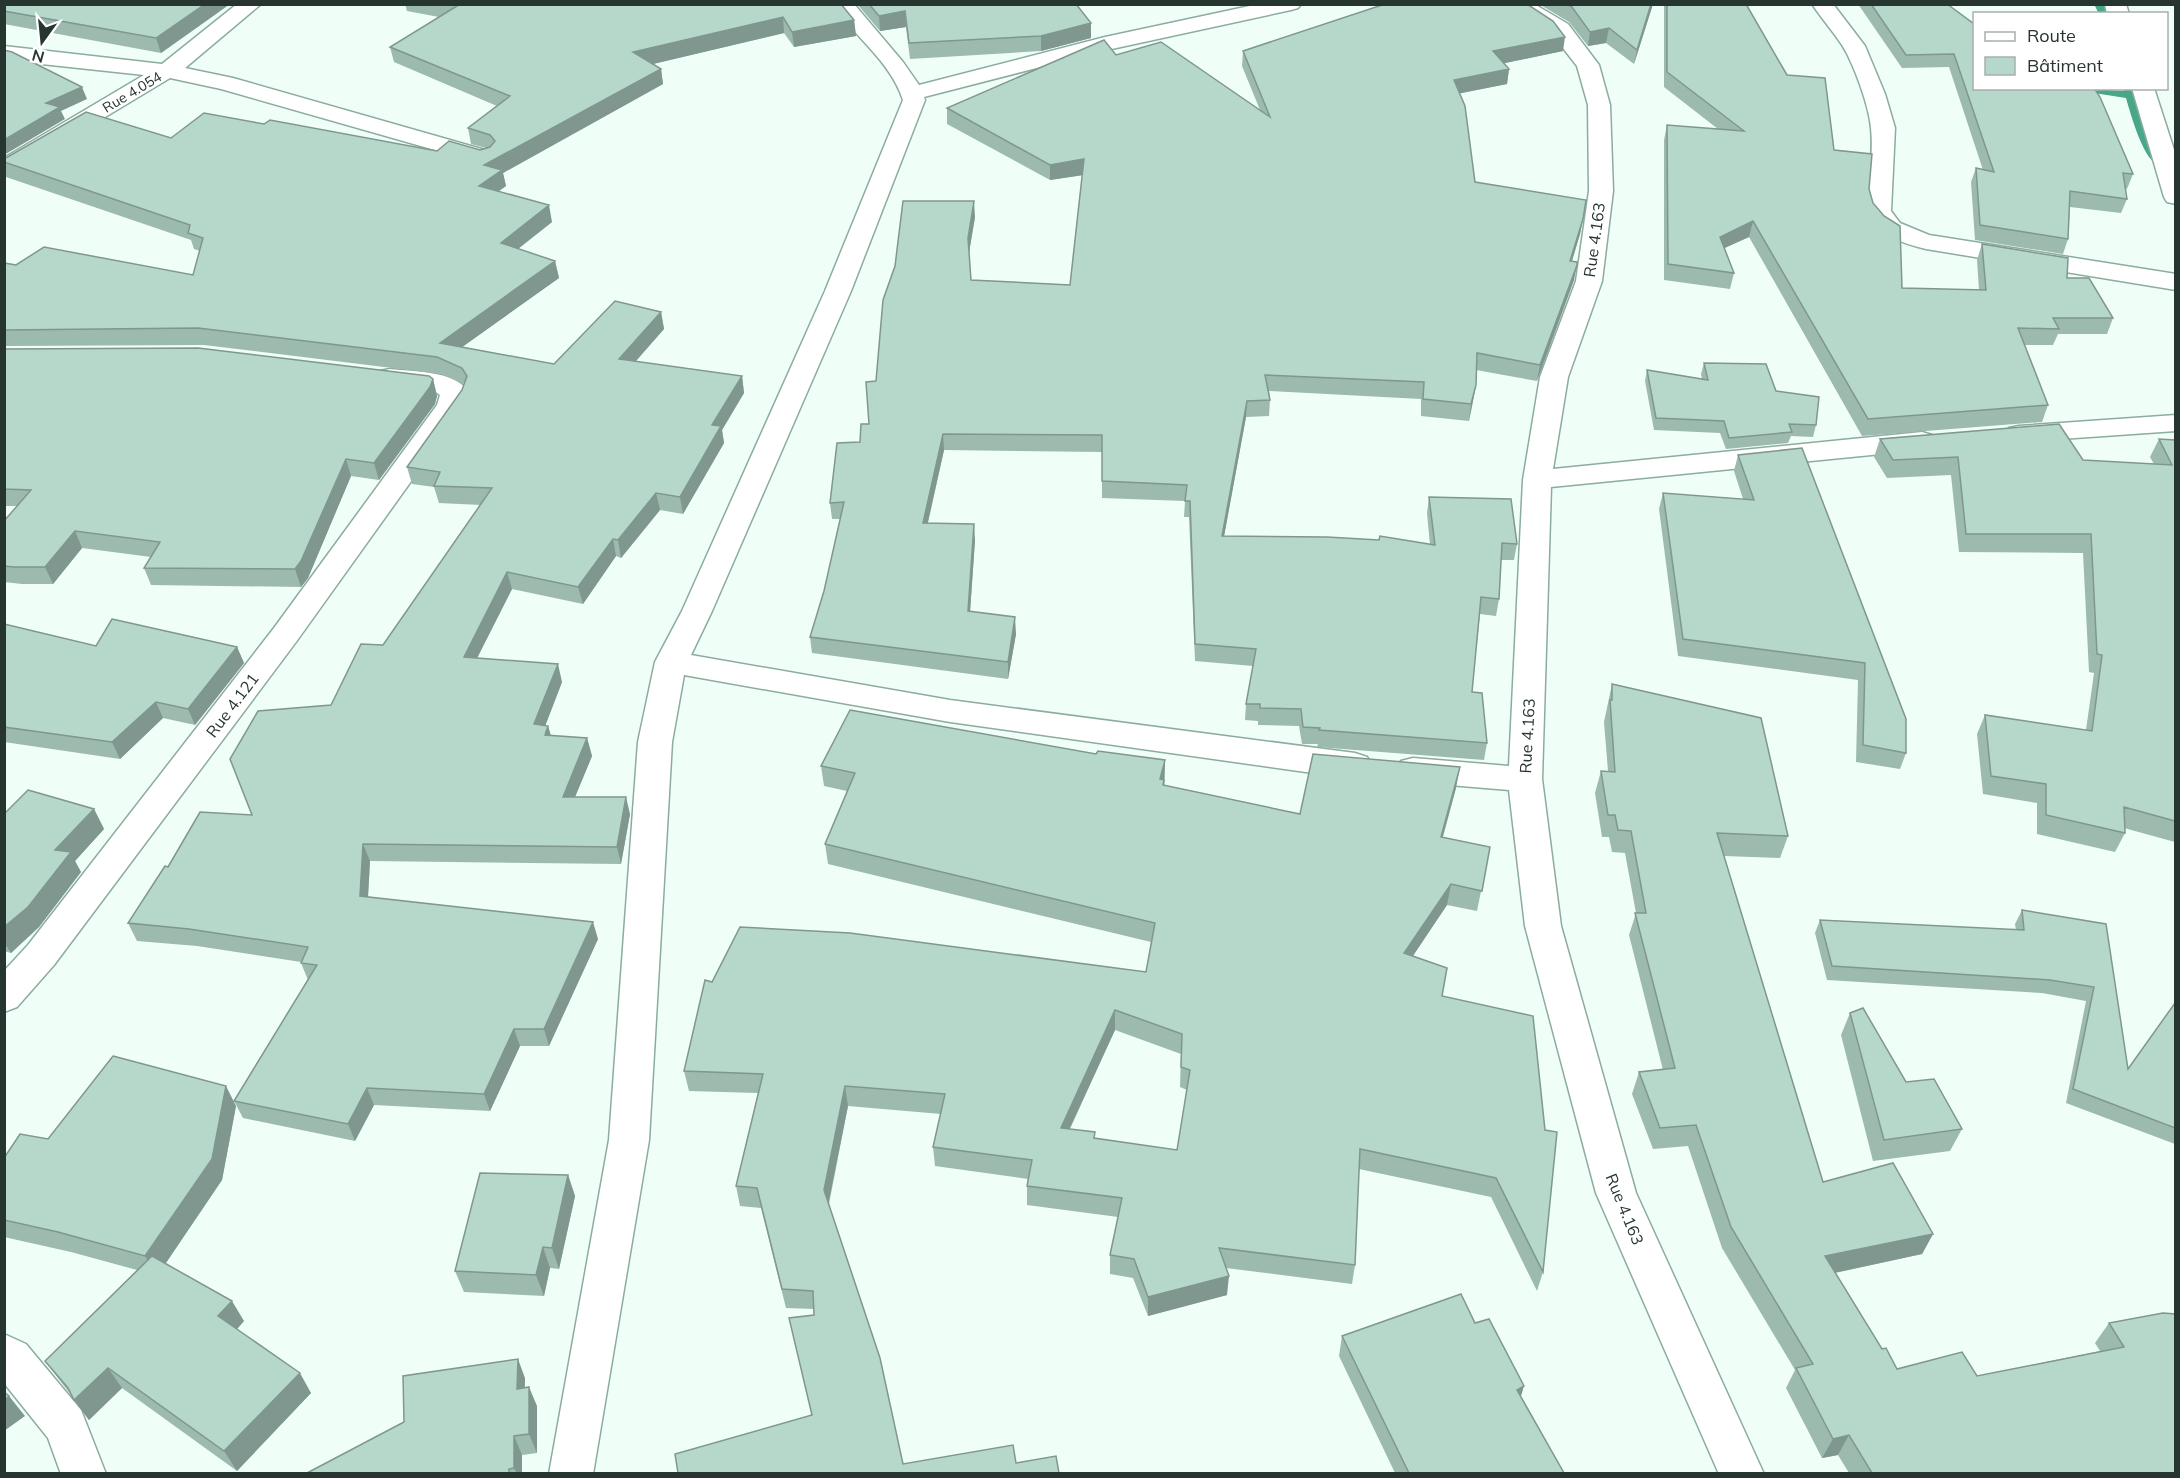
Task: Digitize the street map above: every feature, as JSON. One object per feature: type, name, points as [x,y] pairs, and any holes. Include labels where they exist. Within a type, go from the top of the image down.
[{"type":"street","name":"Rue 4.054","points":[[4,168],[167,71],[251,4]]},
{"type":"street","points":[[571,1473],[628,1140],[655,741],[671,662],[697,611],[838,291],[914,100],[914,93],[842,4]]},
{"type":"street","points":[[914,93],[1105,45],[1291,4]]},
{"type":"street","name":"Rue 4.163","points":[[1518,4],[1560,28],[1588,65],[1599,105],[1601,191],[1588,281],[1554,377],[1537,480],[1525,779],[1543,926],[1616,1193],[1742,1473]]},
{"type":"street","points":[[1822,4],[1854,46],[1874,94],[1882,128],[1879,211],[1883,223],[1903,236],[1926,242],[2175,282]]},
{"type":"street","points":[[4,53],[167,71],[225,83],[484,157]]},
{"type":"street","points":[[2144,90],[2175,197]]},
{"type":"street","name":"Rue 4.121","points":[[4,997],[41,955],[285,635],[451,406],[455,392],[441,384],[371,374]]},
{"type":"street","points":[[1989,436],[2175,423]]},
{"type":"street","points":[[1537,480],[1943,440]]},
{"type":"street","points":[[671,662],[950,711],[1278,756],[1525,779]]},
{"type":"street","points":[[4,1354],[11,1358],[65,1425],[84,1473]]},
{"type":"building","points":[[4,4],[205,4],[156,38],[4,11]]},
{"type":"building","points":[[448,4],[841,4],[854,20],[792,32],[783,17],[633,52],[661,69],[484,165],[502,170],[479,186],[549,205],[501,243],[555,261],[440,343],[554,364],[615,301],[661,312],[619,359],[742,376],[712,425],[721,426],[680,497],[656,493],[618,540],[613,539],[578,587],[507,572],[464,657],[558,664],[534,724],[548,726],[545,735],[587,738],[563,797],[626,797],[617,847],[363,844],[360,896],[593,922],[544,1029],[514,1029],[484,1094],[367,1088],[348,1124],[234,1101],[317,965],[301,963],[308,947],[189,929],[128,923],[165,866],[168,867],[200,812],[252,815],[230,759],[258,711],[331,705],[361,644],[383,645],[492,488],[434,486],[440,472],[407,467],[462,390],[467,376],[462,368],[437,357],[198,328],[4,330],[4,263],[16,265],[44,247],[193,275],[203,238],[188,233],[190,225],[4,162],[4,159],[86,112],[171,138],[204,113],[264,124],[270,120],[437,151],[449,141],[480,150],[490,147],[495,141],[490,135],[468,128],[510,96],[390,47],[457,6]]},
{"type":"building","points":[[869,4],[1076,4],[1091,23],[1041,36],[909,43],[905,11],[879,16]]},
{"type":"building","points":[[1385,4],[1527,4],[1553,21],[1565,37],[1493,51],[1509,69],[1454,80],[1465,106],[1475,182],[1586,200],[1583,219],[1570,261],[1577,262],[1577,265],[1540,365],[1477,353],[1476,385],[1471,404],[1423,399],[1424,382],[1265,375],[1270,400],[1247,401],[1222,536],[1379,540],[1380,536],[1435,545],[1429,497],[1511,499],[1517,544],[1502,543],[1499,599],[1481,597],[1472,692],[1482,693],[1487,743],[1319,730],[1320,728],[1303,727],[1301,709],[1260,708],[1260,704],[1246,704],[1256,649],[1195,644],[1190,501],[1185,501],[1187,485],[1102,481],[1102,435],[943,434],[923,523],[974,524],[968,611],[1015,617],[1008,662],[810,637],[824,591],[844,502],[830,503],[837,443],[860,442],[861,424],[869,424],[866,382],[876,381],[883,300],[895,266],[903,201],[974,201],[968,238],[971,280],[1070,285],[1084,159],[1050,165],[947,108],[1104,40],[1116,55],[1161,42],[1270,117],[1243,51]]},
{"type":"building","points":[[1567,4],[1651,4],[1637,50],[1609,28],[1590,32],[1572,7]]},
{"type":"building","points":[[1667,4],[1746,4],[1787,75],[1825,78],[1834,150],[1872,154],[1869,189],[1873,203],[1884,216],[1900,226],[1902,288],[1986,290],[1982,244],[2068,258],[2067,278],[2089,278],[2113,318],[2053,318],[2059,329],[2018,328],[2048,405],[1868,419],[1753,221],[1720,237],[1734,273],[1668,264],[1667,125],[1744,131],[1667,72]]},
{"type":"building","points":[[1871,4],[1947,4],[1973,23],[1973,90],[2095,90],[2133,174],[2123,173],[2127,199],[2070,191],[2068,239],[1980,225],[1976,168],[1994,172],[1954,54],[1906,55]]},
{"type":"building","points":[[4,50],[82,87],[46,103],[60,107],[4,140]]},
{"type":"building","points":[[198,348],[429,376],[433,379],[430,387],[374,463],[346,459],[301,561],[295,569],[144,568],[160,542],[75,531],[45,567],[4,566],[4,521],[31,490],[4,489],[4,349]]},
{"type":"building","points":[[1704,363],[1766,364],[1776,391],[1819,397],[1816,425],[1789,424],[1792,432],[1729,438],[1724,421],[1656,418],[1647,370],[1708,380]]},
{"type":"building","points":[[2059,424],[2083,460],[2172,465],[2159,439],[2175,440],[2175,821],[2124,807],[2125,833],[2046,815],[2046,784],[1991,776],[1985,715],[2092,731],[2102,655],[2097,654],[2091,534],[1966,534],[1958,457],[1893,460],[1880,439]]},
{"type":"building","points":[[1802,448],[1906,719],[1906,753],[1863,745],[1865,663],[1683,639],[1663,493],[1754,500],[1738,455]]},
{"type":"building","points":[[112,619],[237,647],[188,709],[156,702],[112,742],[4,727],[4,624],[96,646]]},
{"type":"building","points":[[1612,684],[1761,718],[1788,836],[1717,833],[1823,1182],[1893,1163],[1933,1234],[1825,1256],[1882,1349],[1886,1348],[1897,1369],[1962,1352],[1977,1376],[2124,1347],[2109,1323],[2163,1313],[2175,1314],[2175,1473],[1872,1473],[1849,1435],[1833,1439],[1796,1368],[1813,1364],[1731,1227],[1696,1125],[1660,1128],[1639,1072],[1675,1068],[1635,913],[1646,913],[1631,831],[1618,830],[1615,815],[1608,815],[1601,771],[1615,772],[1610,700],[1612,700]]},
{"type":"building","points":[[850,710],[1096,754],[1098,751],[1165,760],[1160,779],[1164,780],[1163,785],[1300,814],[1313,754],[1460,767],[1441,837],[1490,847],[1482,891],[1451,884],[1404,953],[1447,968],[1442,996],[1533,1016],[1545,1130],[1557,1132],[1543,1272],[1496,1178],[1360,1149],[1355,1265],[1219,1248],[1229,1276],[1148,1297],[1134,1259],[1110,1255],[1122,1198],[1027,1186],[1032,1160],[933,1147],[945,1094],[845,1086],[824,1190],[880,1358],[903,1464],[1013,1445],[1016,1463],[1056,1456],[1059,1473],[678,1473],[675,1454],[812,1415],[789,1318],[814,1315],[813,1291],[782,1289],[757,1188],[736,1186],[763,1074],[684,1071],[705,980],[712,982],[740,927],[850,933],[1146,972],[1155,923],[825,844],[855,773],[821,766]],"holes":[[[1115,1010],[1182,1034],[1181,1067],[1190,1070],[1177,1150],[1094,1138],[1095,1132],[1061,1128]]]},
{"type":"building","points":[[28,790],[94,809],[55,850],[71,852],[28,907],[4,927],[4,814]]},
{"type":"building","points":[[2022,910],[2106,924],[2128,1069],[2175,1003],[2175,1128],[2073,1089],[2094,987],[2050,980],[1832,966],[1820,920],[2024,930]]},
{"type":"building","points":[[1863,1008],[1906,1082],[1934,1079],[1962,1129],[1884,1140],[1850,1013]]},
{"type":"building","points":[[113,1056],[226,1086],[212,1159],[145,1256],[4,1220],[4,1158],[20,1134],[48,1139]]},
{"type":"building","points":[[480,1173],[568,1175],[552,1248],[543,1247],[536,1275],[455,1271]]},
{"type":"building","points":[[152,1256],[232,1301],[218,1316],[300,1373],[224,1451],[108,1368],[74,1400],[68,1388],[45,1361]]},
{"type":"building","points":[[1461,1294],[1475,1323],[1489,1319],[1524,1386],[1517,1390],[1564,1473],[1409,1473],[1342,1336]]},
{"type":"building","points":[[518,1359],[517,1389],[529,1387],[529,1434],[514,1436],[514,1468],[509,1469],[509,1473],[307,1473],[404,1422],[403,1376]]},
{"type":"waterway","points":[[2099,4],[2104,12]]},
{"type":"waterway","points":[[2095,90],[2131,95]]},
{"type":"waterway","points":[[2130,90],[2140,125],[2157,160]]}]
